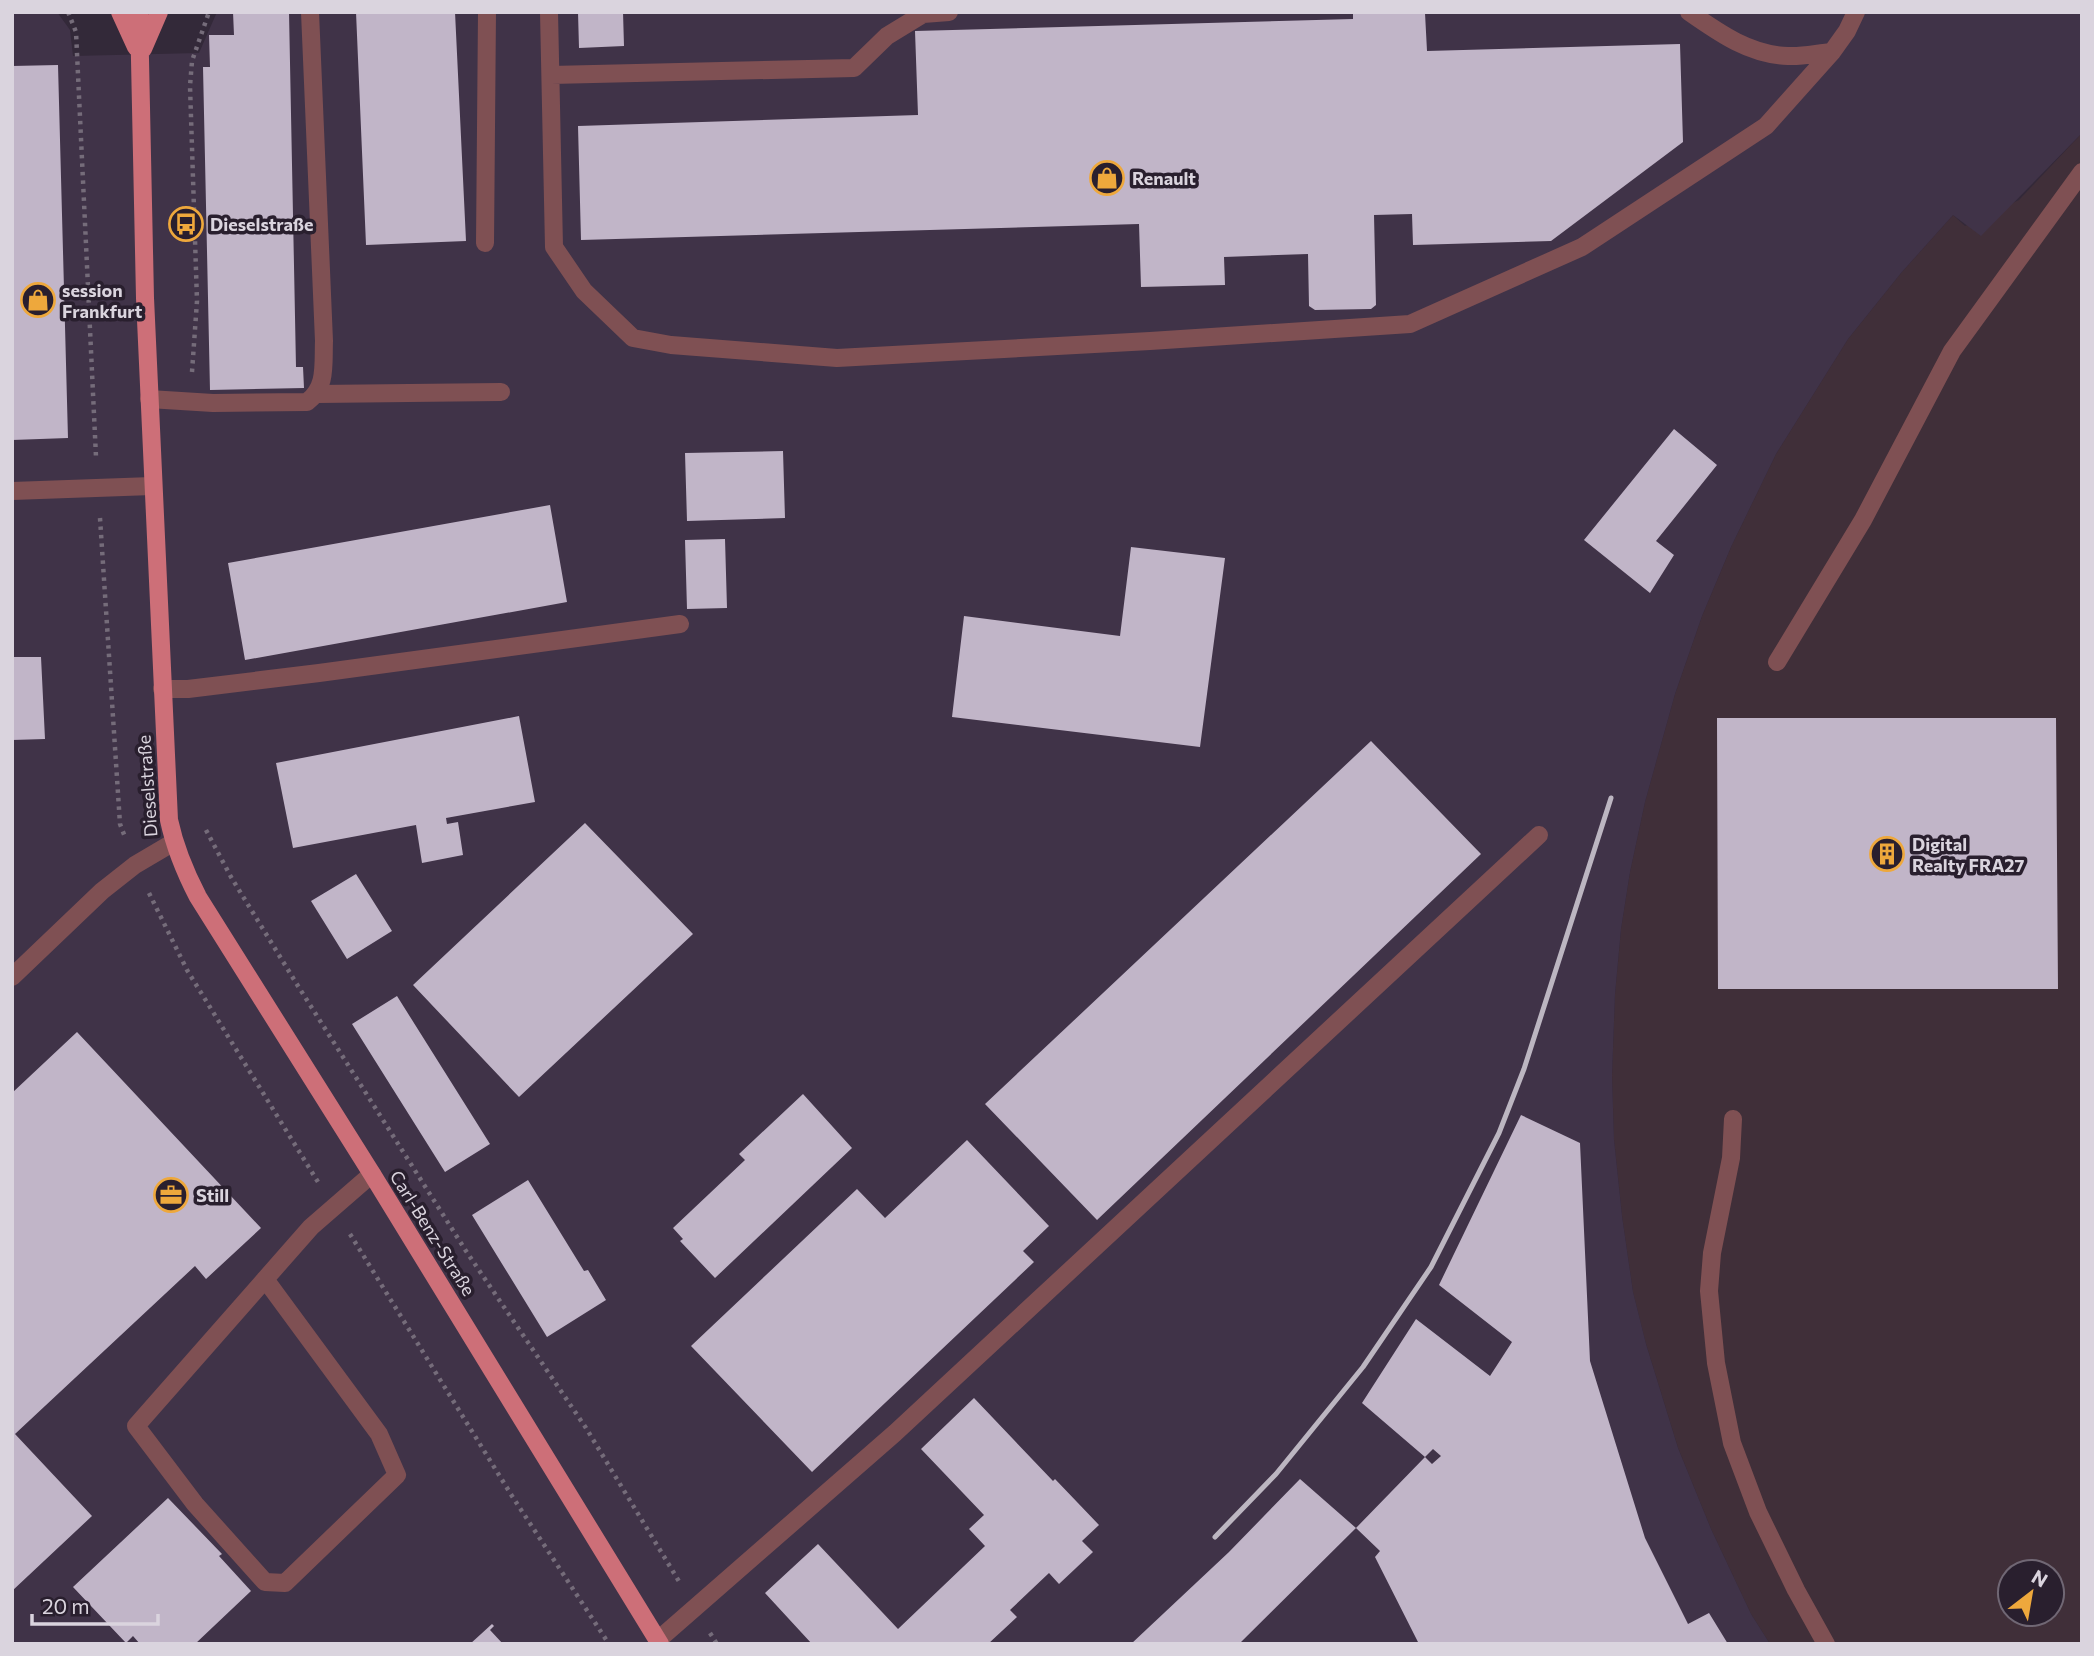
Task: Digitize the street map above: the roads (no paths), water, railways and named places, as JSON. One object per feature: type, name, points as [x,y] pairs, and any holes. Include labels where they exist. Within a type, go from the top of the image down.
[{"type":"main road","points":[[120,12],[140,56]]},
{"type":"main road","name":"Dieselstraße","points":[[139,12],[152,486],[169,820],[174,842]]},
{"type":"main road","points":[[140,56],[159,12]]},
{"type":"main road","name":"Carl-Benz-Straße","points":[[174,842],[198,897],[372,1174],[659,1642]]},
{"type":"street","points":[[149,399],[188,402],[307,402],[317,394],[323,378],[324,341],[310,12]]},
{"type":"street","points":[[485,243],[487,12]]},
{"type":"street","points":[[549,12],[554,247],[584,291],[633,338],[671,345],[837,358],[1410,324],[1582,247],[1766,126],[1832,52],[1856,12]]},
{"type":"street","points":[[551,75],[855,68],[887,36],[923,14],[949,12]]},
{"type":"street","points":[[1689,12],[1723,35],[1758,51],[1788,56],[1832,52]]},
{"type":"street","points":[[1777,662],[1863,520],[1952,351],[2082,172]]},
{"type":"street","points":[[317,394],[501,392]]},
{"type":"street","points":[[12,491],[152,486]]},
{"type":"street","points":[[162,689],[319,673],[680,624]]},
{"type":"street","points":[[659,1642],[895,1433],[1539,835]]},
{"type":"street","name":"Dieselstraße","points":[[12,976],[102,891],[135,865],[174,842]]},
{"type":"street","points":[[1733,1119],[1731,1158],[1712,1253],[1709,1291],[1716,1363],[1732,1443],[1758,1512],[1826,1644]]},
{"type":"street","points":[[265,1279],[379,1434],[397,1475],[285,1583],[265,1582],[195,1504],[136,1426],[265,1279],[311,1227],[372,1174]]},
{"type":"railway","points":[[1215,1537],[1276,1474],[1363,1367],[1431,1267],[1499,1133],[1524,1069],[1611,798]]},
{"type":"place","name":"Renault","points":[[1107,178]]},
{"type":"place","name":"Dieselstraße","points":[[186,224]]},
{"type":"place","name":"session Frankfurt","points":[[38,300]]},
{"type":"place","name":"Digital Realty FRA27","points":[[1887,854]]},
{"type":"place","name":"Still","points":[[171,1195]]}]
